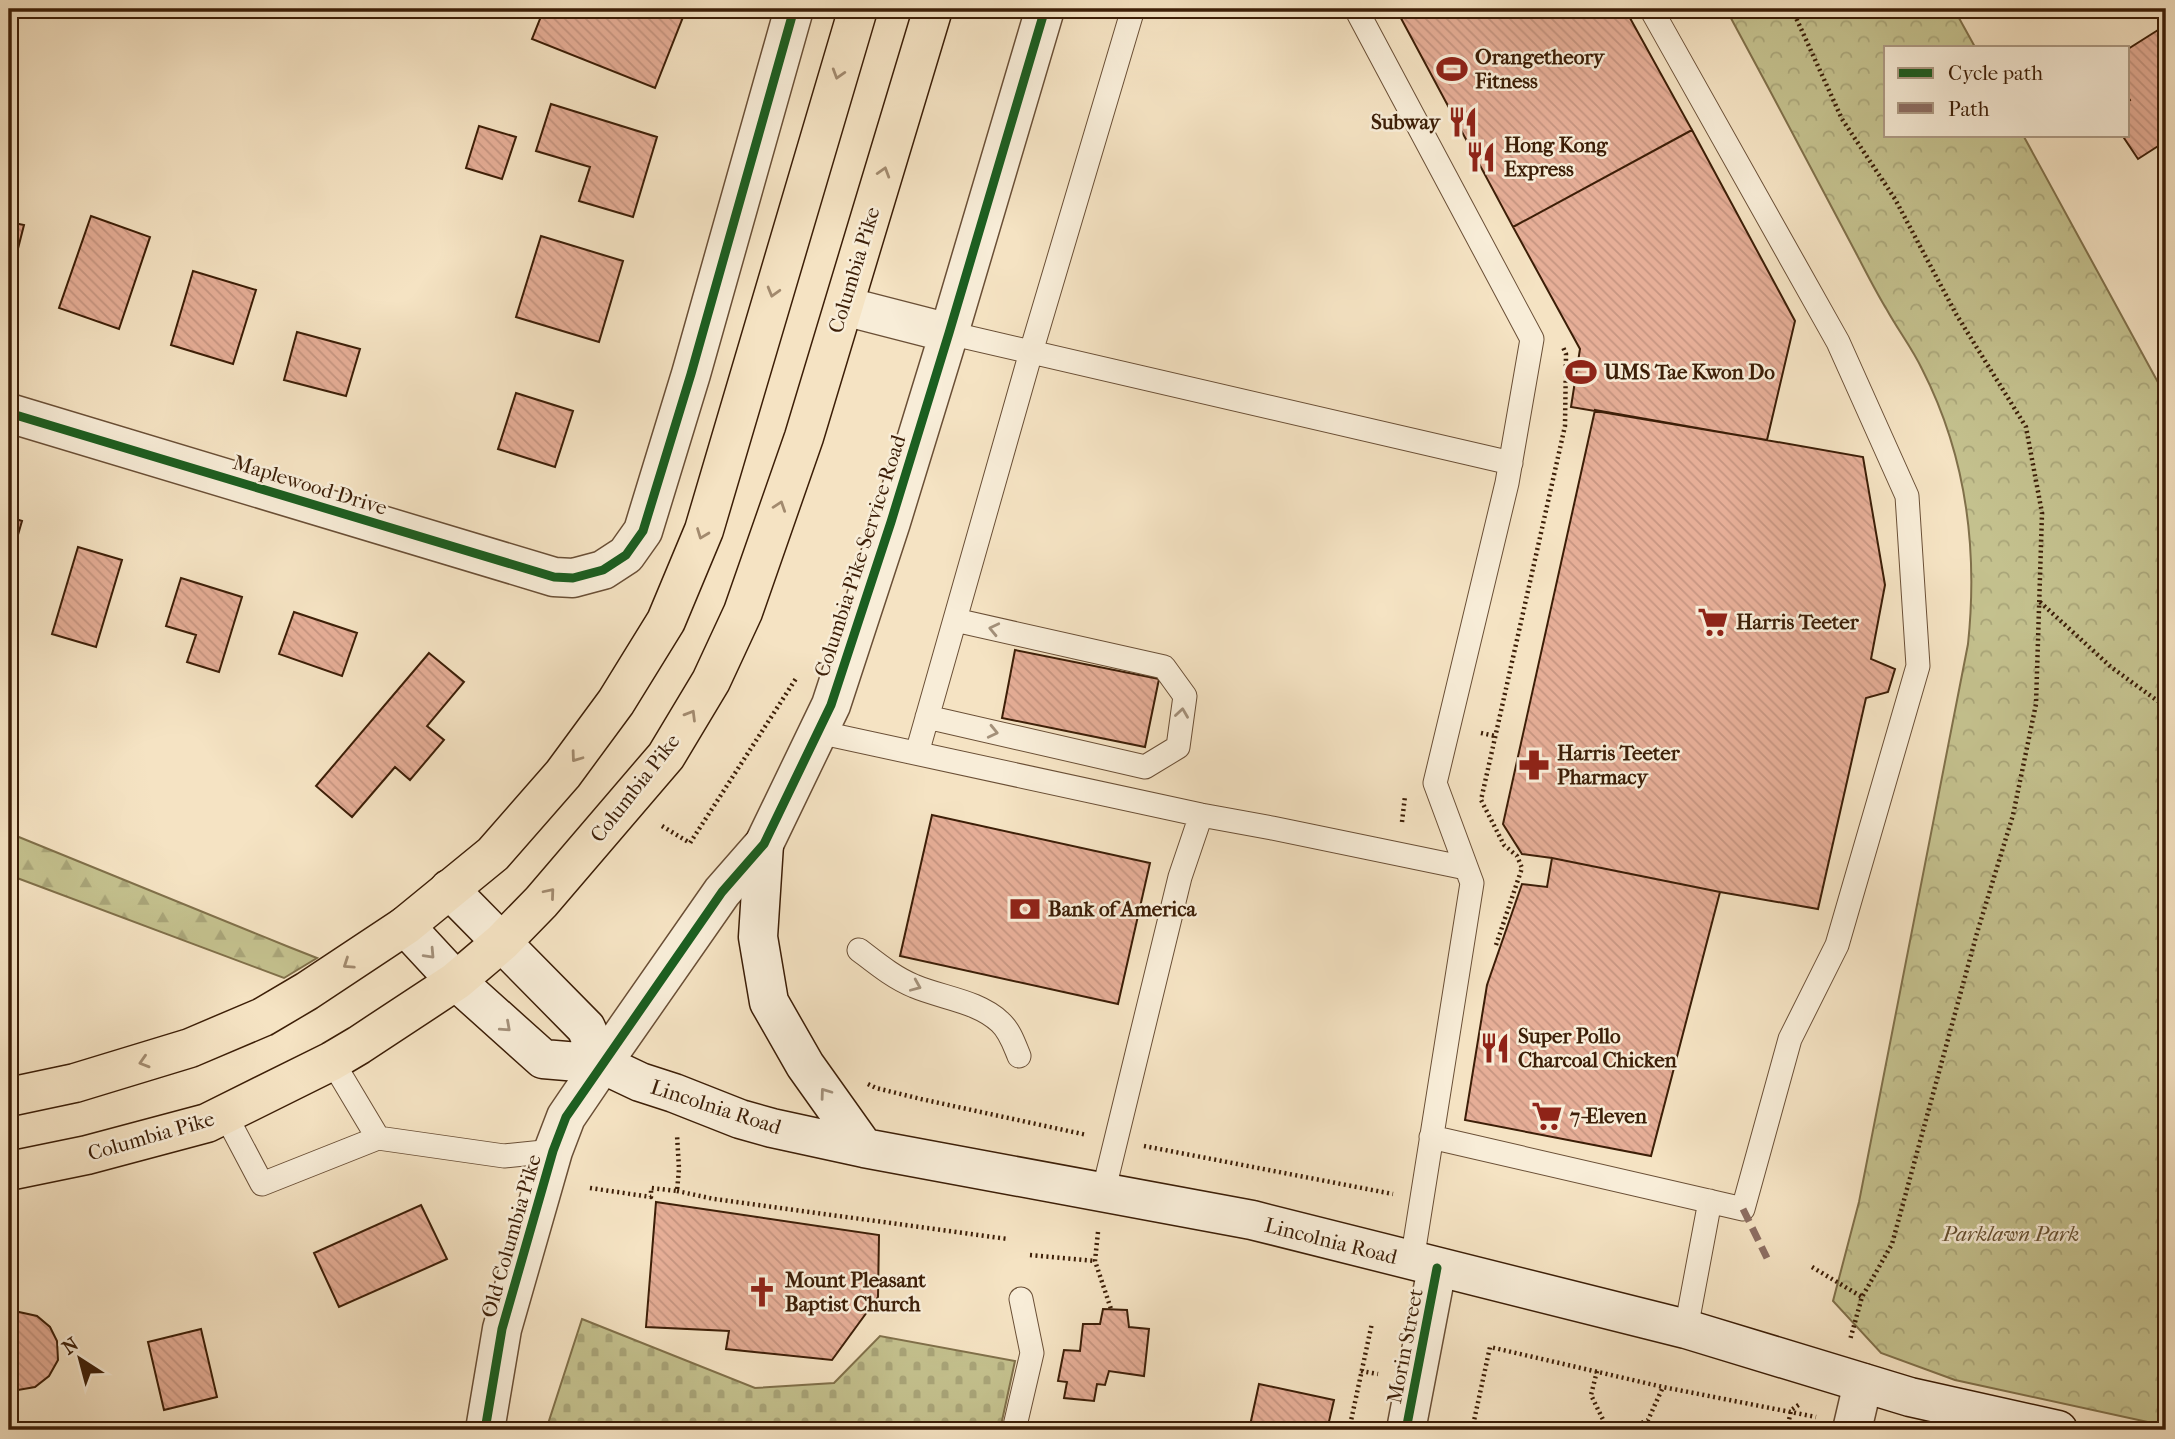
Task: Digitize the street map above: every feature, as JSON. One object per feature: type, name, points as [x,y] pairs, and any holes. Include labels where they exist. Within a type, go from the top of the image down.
[{"type":"main road","points":[[9,1097],[75,1083],[190,1048],[263,1017],[296,998],[405,926],[493,854],[563,774],[617,702],[666,621],[704,530],[858,9]]},
{"type":"main road","name":"Columbia Pike","points":[[9,1171],[143,1142],[207,1123],[332,1061],[456,981],[502,942],[541,902],[666,756],[711,681],[743,612],[804,437],[933,9]]},
{"type":"street","name":"Maplewood Drive","points":[[9,413],[554,577],[573,578],[603,570],[626,555],[643,531],[691,374],[794,9]]},
{"type":"street","name":"Columbia Pike Service Road","points":[[602,1064],[722,892],[764,844],[831,705],[949,333],[1045,9]]},
{"type":"street","points":[[844,306],[949,333]]},
{"type":"street","points":[[764,844],[758,937],[769,1002],[805,1065],[864,1148]]},
{"type":"street","points":[[449,889],[586,1028],[602,1064]]},
{"type":"street","name":"Lincolnia Road","points":[[405,926],[456,981],[543,1059],[602,1064],[640,1082],[772,1128],[864,1148],[1252,1220],[1686,1329],[1910,1397],[2058,1430]]},
{"type":"street","name":"Old Columbia Pike","points":[[485,1430],[502,1329],[553,1151],[566,1117],[602,1064]]},
{"type":"street","name":"Morin Street","points":[[1406,1430],[1425,1265]]},
{"type":"street","points":[[1852,1428],[1863,1383]]},
{"type":"lane","points":[[917,753],[1031,352],[1133,9]]},
{"type":"lane","points":[[1356,9],[1532,339],[1511,463],[1435,783],[1472,883],[1430,1137],[1425,1265]]},
{"type":"lane","points":[[1430,1137],[1743,1209],[1790,1038],[1837,945],[1917,666],[1907,496],[1838,342],[1651,9]]},
{"type":"lane","points":[[949,333],[1511,463]]},
{"type":"lane","points":[[927,717],[1145,767],[1178,747],[1185,696],[1164,667],[955,620]]},
{"type":"lane","points":[[818,732],[1201,815],[1466,868]]},
{"type":"lane","points":[[1103,1193],[1180,877],[1201,815]]},
{"type":"lane","points":[[859,950],[914,986],[986,1011],[1001,1022],[1010,1034],[1019,1056]]},
{"type":"lane","points":[[332,1061],[378,1138]]},
{"type":"lane","points":[[225,1114],[261,1184],[378,1138],[504,1156],[553,1151]]},
{"type":"lane","points":[[1686,1329],[1710,1201]]},
{"type":"lane","points":[[1014,1430],[1032,1353],[1021,1298]]},
{"type":"path","points":[[1556,410],[1565,412]]},
{"type":"path","points":[[1522,868],[1517,856],[1504,845],[1481,800],[1564,426]]},
{"type":"path","points":[[2040,601],[2111,667],[2166,707]]},
{"type":"path","points":[[662,826],[690,843],[804,666]]},
{"type":"path","points":[[1481,733],[1495,736]]},
{"type":"path","points":[[677,1191],[679,1169]]},
{"type":"path","points":[[590,1188],[651,1197],[651,1188],[677,1191],[714,1199],[1008,1239]]},
{"type":"path","points":[[1103,1193],[1095,1261],[1111,1309]]},
{"type":"path","points":[[1030,1255],[1095,1261]]},
{"type":"path","points":[[1812,1267],[1862,1297]]},
{"type":"path","points":[[1349,1430],[1372,1323]]},
{"type":"path","points":[[1472,1430],[1490,1347],[1663,1387],[1791,1410],[1852,1428]]},
{"type":"path","points":[[1597,1371],[1591,1395],[1608,1430]]},
{"type":"path","points":[[1627,1430],[1648,1420],[1663,1387]]},
{"type":"green space","name":"Parklawn Park","points":[[1726,9],[1954,9],[1974,46],[1884,46],[1884,136],[2024,136],[2166,397],[2166,1426],[1955,1380],[1881,1353],[1833,1301],[1859,1202],[1968,644],[1971,608],[1965,503],[1949,435],[1918,361],[1875,289]]},
{"type":"green space","points":[[9,833],[317,958],[284,978],[9,875]]},
{"type":"green space","points":[[582,1319],[755,1388],[834,1383],[880,1336],[1015,1361],[1000,1430],[546,1430]]},
{"type":"building","points":[[544,9],[678,9],[685,12],[655,88],[532,39]]},
{"type":"building","points":[[1396,9],[1625,9],[1692,130],[1513,227]]},
{"type":"building","points":[[2158,30],[2166,42],[2166,141],[2138,159],[2123,136],[2130,136],[2130,48]]},
{"type":"building","points":[[551,104],[657,137],[633,217],[579,201],[590,167],[536,151]]},
{"type":"building","points":[[479,126],[516,137],[502,179],[466,168]]},
{"type":"building","points":[[1692,130],[1795,321],[1767,440],[1571,407],[1580,349],[1513,227]]},
{"type":"building","points":[[91,216],[150,237],[119,329],[59,308]]},
{"type":"building","points":[[9,222],[24,225],[9,284]]},
{"type":"building","points":[[541,236],[623,261],[599,342],[516,317]]},
{"type":"building","points":[[193,271],[256,290],[233,364],[171,345]]},
{"type":"building","points":[[297,332],[360,349],[346,396],[284,380]]},
{"type":"building","points":[[516,393],[573,411],[555,467],[498,449]]},
{"type":"building","name":"Harris Teeter","points":[[1595,410],[1863,457],[1885,585],[1871,659],[1895,669],[1888,692],[1866,698],[1818,909],[1522,854],[1503,824]]},
{"type":"building","points":[[9,517],[22,521],[9,566]]},
{"type":"building","points":[[78,547],[122,560],[96,647],[52,634]]},
{"type":"building","points":[[181,578],[242,597],[219,672],[187,662],[196,635],[166,626]]},
{"type":"building","points":[[294,612],[357,633],[342,676],[279,654]]},
{"type":"building","points":[[1015,650],[1159,679],[1145,747],[1002,718]]},
{"type":"building","points":[[429,653],[464,682],[427,726],[444,740],[410,780],[395,767],[352,817],[316,786]]},
{"type":"building","name":"Bank of America","points":[[932,815],[1150,863],[1118,1004],[900,956]]},
{"type":"building","points":[[1552,858],[1720,892],[1651,1156],[1465,1120],[1487,985],[1522,884],[1547,887]]},
{"type":"building","points":[[656,1202],[879,1235],[878,1297],[832,1360],[726,1349],[729,1331],[646,1327]]},
{"type":"building","points":[[421,1205],[447,1259],[339,1307],[314,1253]]},
{"type":"building","points":[[1103,1309],[1127,1310],[1129,1327],[1149,1329],[1144,1376],[1109,1371],[1105,1385],[1097,1384],[1094,1401],[1064,1398],[1067,1382],[1058,1381],[1064,1350],[1080,1351],[1083,1324],[1100,1324]]},
{"type":"building","points":[[9,1313],[37,1316],[50,1327],[57,1341],[58,1360],[49,1376],[35,1387],[18,1390],[9,1388]]},
{"type":"building","points":[[201,1329],[217,1397],[164,1410],[148,1342]]},
{"type":"building","points":[[1259,1384],[1334,1400],[1327,1430],[1249,1430]]},
{"type":"marked path","points":[[1743,1209],[1767,1258]]},
{"type":"cycle path","points":[[9,413],[554,577],[573,578],[603,570],[626,555],[643,531],[691,374],[794,9]]},
{"type":"cycle path","points":[[485,1430],[502,1329],[553,1151],[566,1117],[722,892],[764,844],[831,705],[891,522],[1045,9]]},
{"type":"cycle path","points":[[1406,1430],[1437,1268]]},
{"type":"place","name":"Orangetheory Fitness","points":[[1452,69]]},
{"type":"place","name":"Subway","points":[[1463,122]]},
{"type":"place","name":"Hong Kong Express","points":[[1481,157]]},
{"type":"place","name":"UMS Tae Kwon Do","points":[[1581,372]]},
{"type":"place","name":"Harris Teeter","points":[[1713,622]]},
{"type":"place","name":"Harris Teeter Pharmacy","points":[[1534,765]]},
{"type":"place","name":"Bank of America","points":[[1025,909]]},
{"type":"place","name":"Super Pollo Charcoal Chicken","points":[[1495,1048]]},
{"type":"place","name":"7-Eleven","points":[[1547,1116]]},
{"type":"place","name":"Mount Pleasant Baptist Church","points":[[762,1292]]}]
